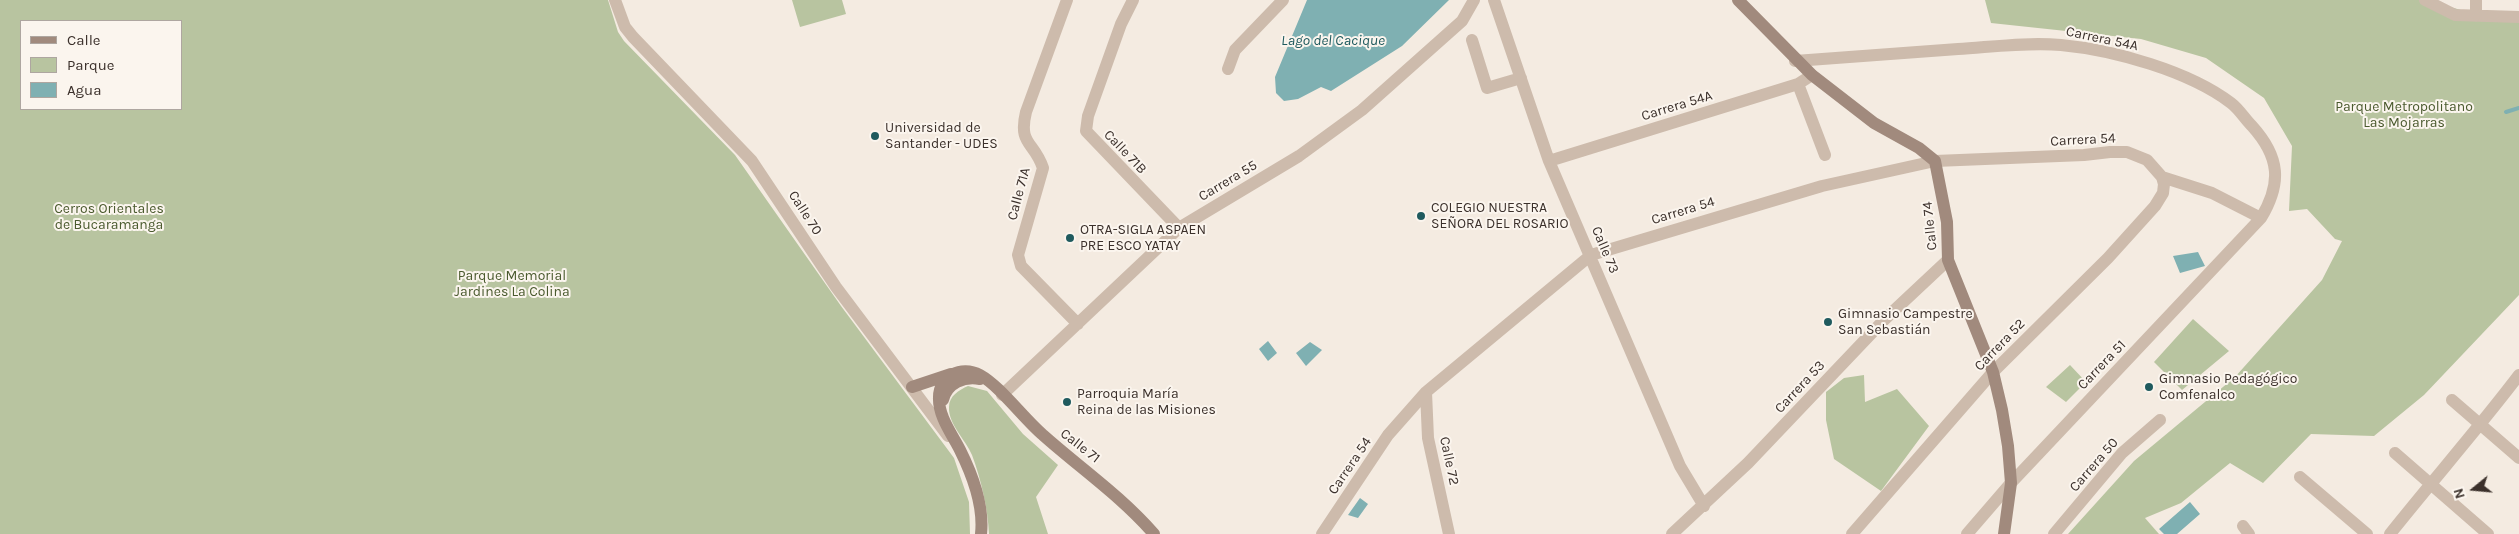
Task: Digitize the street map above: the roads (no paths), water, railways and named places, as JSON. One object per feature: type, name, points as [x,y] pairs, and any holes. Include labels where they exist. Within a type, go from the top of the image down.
[{"type":"street","name":"Calle 70","points":[[616,0],[625,27],[633,37],[752,161],[836,287],[960,452]]},
{"type":"street","name":"Calle 71A","points":[[1067,0],[1026,112],[1022,128],[1026,140],[1040,158],[1043,168],[1018,255],[1021,266],[1078,324]]},
{"type":"street","name":"Calle 71B","points":[[1133,0],[1121,24],[1088,116],[1086,131],[1179,228]]},
{"type":"street","points":[[1228,69],[1235,50],[1284,0]]},
{"type":"street","name":"Carrera 55","points":[[1002,395],[1179,228],[1299,156],[1362,110],[1462,21],[1474,0]]},
{"type":"street","name":"Calle 73","points":[[1494,0],[1549,161],[1680,466],[1704,506]]},
{"type":"street","points":[[1738,0],[1795,60],[1812,74],[1874,123],[1919,148],[1935,161]]},
{"type":"street","points":[[2476,0],[2476,16]]},
{"type":"street","points":[[2428,1],[2455,15],[2519,17]]},
{"type":"street","points":[[1472,40],[1487,88],[1521,78]]},
{"type":"street","name":"Carrera 54A","points":[[1795,60],[1999,46],[2060,45],[2100,52],[2175,72],[2232,104],[2260,135],[2272,156],[2276,172],[2272,200],[2261,218]]},
{"type":"street","name":"Carrera 54A","points":[[1549,161],[1798,84],[1812,74]]},
{"type":"street","points":[[1798,84],[1825,155]]},
{"type":"street","name":"Carrera 54","points":[[1322,534],[1388,436],[1426,392],[1591,255],[1813,189],[1935,161],[2127,152],[2147,160],[2162,177]]},
{"type":"street","name":"Calle 74","points":[[1935,161],[1947,222],[1948,260],[1993,372],[2008,446],[2011,483],[2004,534]]},
{"type":"street","points":[[2162,177],[2212,193],[2261,218]]},
{"type":"street","name":"Carrera 52","points":[[1852,534],[1993,372],[2108,258],[2155,206],[2163,193],[2162,177]]},
{"type":"street","name":"Carrera 51","points":[[1967,534],[2011,483],[2261,218]]},
{"type":"street","name":"Carrera 53","points":[[1672,534],[1748,463],[1884,319],[1948,260]]},
{"type":"street","points":[[912,388],[956,372]]},
{"type":"street","points":[[944,418],[938,400],[939,391],[942,383],[956,372]]},
{"type":"street","name":"Calle 71","points":[[956,372],[972,372],[988,380],[1044,436],[1117,496],[1154,534]]},
{"type":"street","points":[[2390,534],[2430,483],[2481,425],[2519,374]]},
{"type":"street","points":[[944,418],[944,398],[948,389],[969,378],[988,380]]},
{"type":"street","name":"Calle 72","points":[[1426,392],[1428,438],[1449,534]]},
{"type":"street","points":[[2452,400],[2519,458]]},
{"type":"street","name":"Calle 70","points":[[944,418],[960,452],[980,510],[981,534]]},
{"type":"street","name":"Carrera 50","points":[[2054,534],[2122,453],[2160,420]]},
{"type":"street","points":[[2395,453],[2488,534]]},
{"type":"street","points":[[2300,477],[2367,534]]},
{"type":"water","name":"Lago del Cacique","points":[[1307,0],[1449,0],[1402,46],[1331,91],[1321,87],[1298,99],[1284,101],[1276,93],[1275,77]]},
{"type":"water","points":[[2198,252],[2205,266],[2180,273],[2173,256]]},
{"type":"water","points":[[1268,341],[1277,353],[1268,361],[1259,349]]},
{"type":"water","points":[[1310,342],[1322,350],[1306,366],[1296,353]]},
{"type":"water","points":[[1360,498],[1368,504],[1358,518],[1348,515]]},
{"type":"water","points":[[2190,502],[2200,514],[2177,534],[2164,534],[2159,529]]},
{"type":"waterway","points":[[2506,112],[2519,108]]},
{"type":"place","name":"Universidad de Santander - UDES","points":[[875,136]]},
{"type":"place","name":"COLEGIO NUESTRA SEÑORA DEL ROSARIO","points":[[1421,216]]},
{"type":"place","name":"OTRA-SIGLA ASPAEN PRE ESCO YATAY","points":[[1070,238]]},
{"type":"place","name":"Gimnasio Campestre San Sebastián","points":[[1828,322]]},
{"type":"place","name":"Gimnasio Pedagógico Comfenalco","points":[[2149,387]]},
{"type":"place","name":"Parroquia María Reina de las Misiones","points":[[1067,402]]},
{"type":"park label","name":"Parque Metropolitano Las Mojarras","points":[[2404,116]]},
{"type":"park label","name":"Cerros Orientales de Bucaramanga","points":[[109,217]]},
{"type":"park label","name":"Parque Memorial Jardines La Colina","points":[[512,284]]}]
